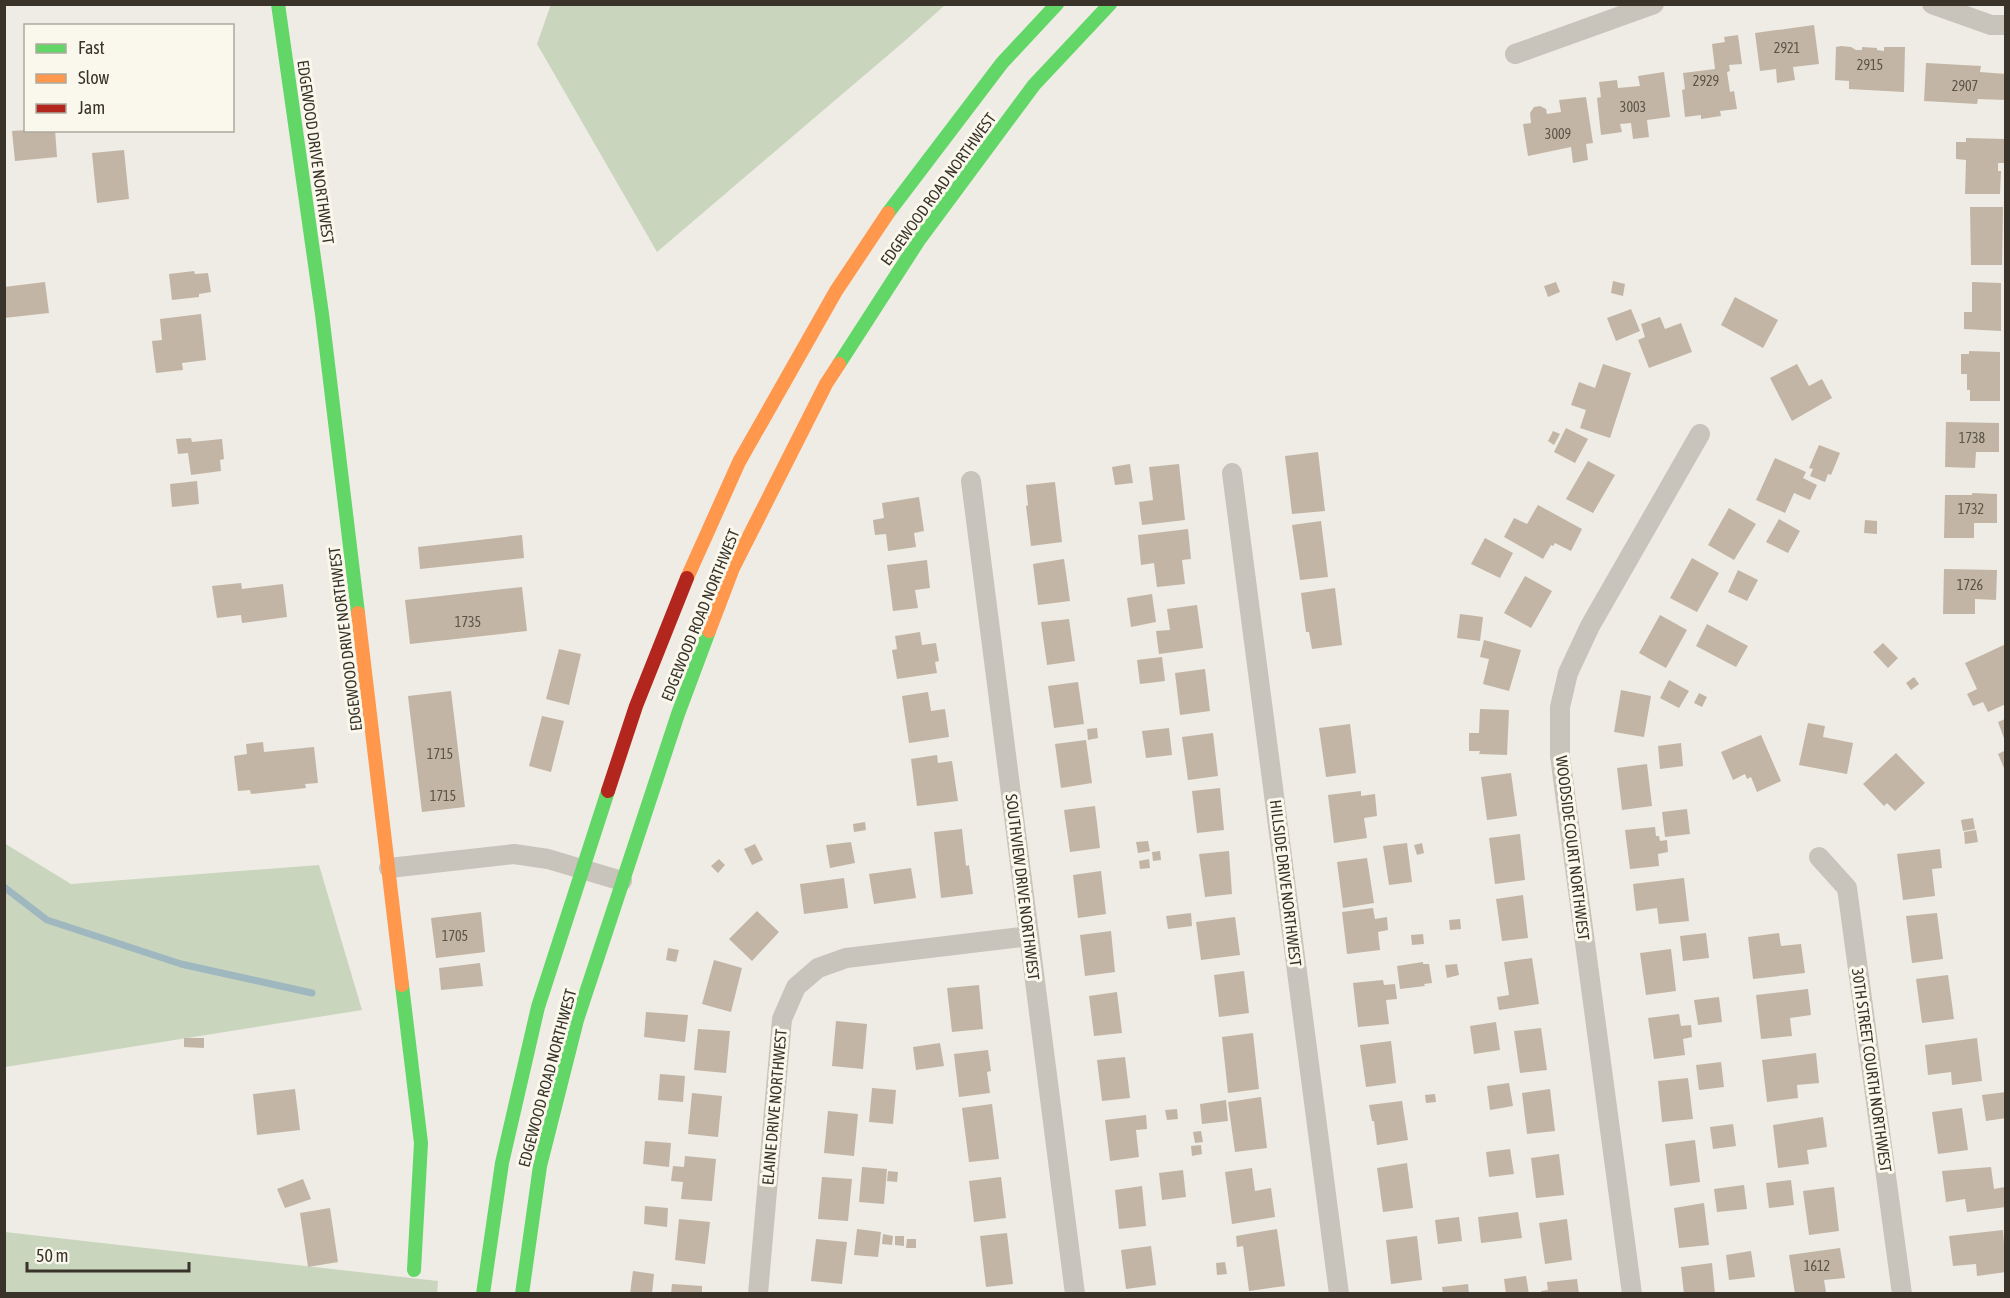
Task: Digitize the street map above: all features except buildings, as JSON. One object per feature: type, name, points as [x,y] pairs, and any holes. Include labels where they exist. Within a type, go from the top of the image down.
[{"type":"main road","name":"EDGEWOOD DRIVE NORTHWEST","points":[[278,4],[322,314],[416,1090],[421,1168],[414,1270]]},
{"type":"main road","name":"EDGEWOOD ROAD NORTHWEST","points":[[483,1293],[502,1163],[536,1018],[636,706],[696,556],[739,462],[772,401],[836,291],[885,216],[1002,63],[1057,4]]},
{"type":"main road","name":"EDGEWOOD ROAD NORTHWEST","points":[[522,1293],[540,1166],[577,1020],[678,714],[733,568],[826,384],[919,240],[1034,85],[1110,4]]},
{"type":"street","points":[[1515,54],[1654,4]]},
{"type":"street","points":[[1932,4],[1991,25],[2006,25]]},
{"type":"street","name":"WOODSIDE COURT NORTHWEST","points":[[1632,1293],[1560,756],[1560,707],[1568,673],[1590,626],[1700,434]]},
{"type":"street","name":"HILLSIDE DRIVE NORTHWEST","points":[[1232,473],[1339,1293]]},
{"type":"street","name":"SOUTHVIEW DRIVE NORTHWEST","points":[[971,481],[1075,1293]]},
{"type":"street","points":[[389,868],[514,854],[548,859],[622,881]]},
{"type":"street","name":"30TH STREET COURTH NORTHWEST","points":[[1819,857],[1847,888],[1902,1293]]},
{"type":"street","name":"ELAINE DRIVE NORTHWEST","points":[[758,1293],[782,1019],[796,987],[818,968],[846,958],[1029,936]]},
{"type":"green space","points":[[551,4],[945,5],[657,252],[537,44]]},
{"type":"green space","points":[[4,843],[71,884],[319,865],[362,1010],[5,1067]]},
{"type":"green space","points":[[5,1232],[438,1281],[437,1294],[5,1294]]},
{"type":"waterway","points":[[4,887],[47,920],[181,964],[312,993]]},
{"type":"traffic: fast","points":[[278,4],[322,314],[358,613]]},
{"type":"traffic: fast","points":[[888,213],[1002,63],[1057,4]]},
{"type":"traffic: fast","points":[[839,364],[919,240],[1034,85],[1110,4]]},
{"type":"traffic: fast","points":[[522,1294],[540,1166],[577,1020],[678,714],[709,631]]},
{"type":"traffic: fast","points":[[483,1294],[502,1163],[538,1007],[608,791]]},
{"type":"traffic: fast","points":[[402,985],[421,1143],[414,1270]]},
{"type":"traffic: slow","points":[[687,578],[739,462],[836,291],[888,213]]},
{"type":"traffic: slow","points":[[709,631],[733,568],[826,384],[839,364]]},
{"type":"traffic: slow","points":[[358,613],[402,985]]},
{"type":"traffic: jam","points":[[608,791],[636,706],[687,578]]}]
